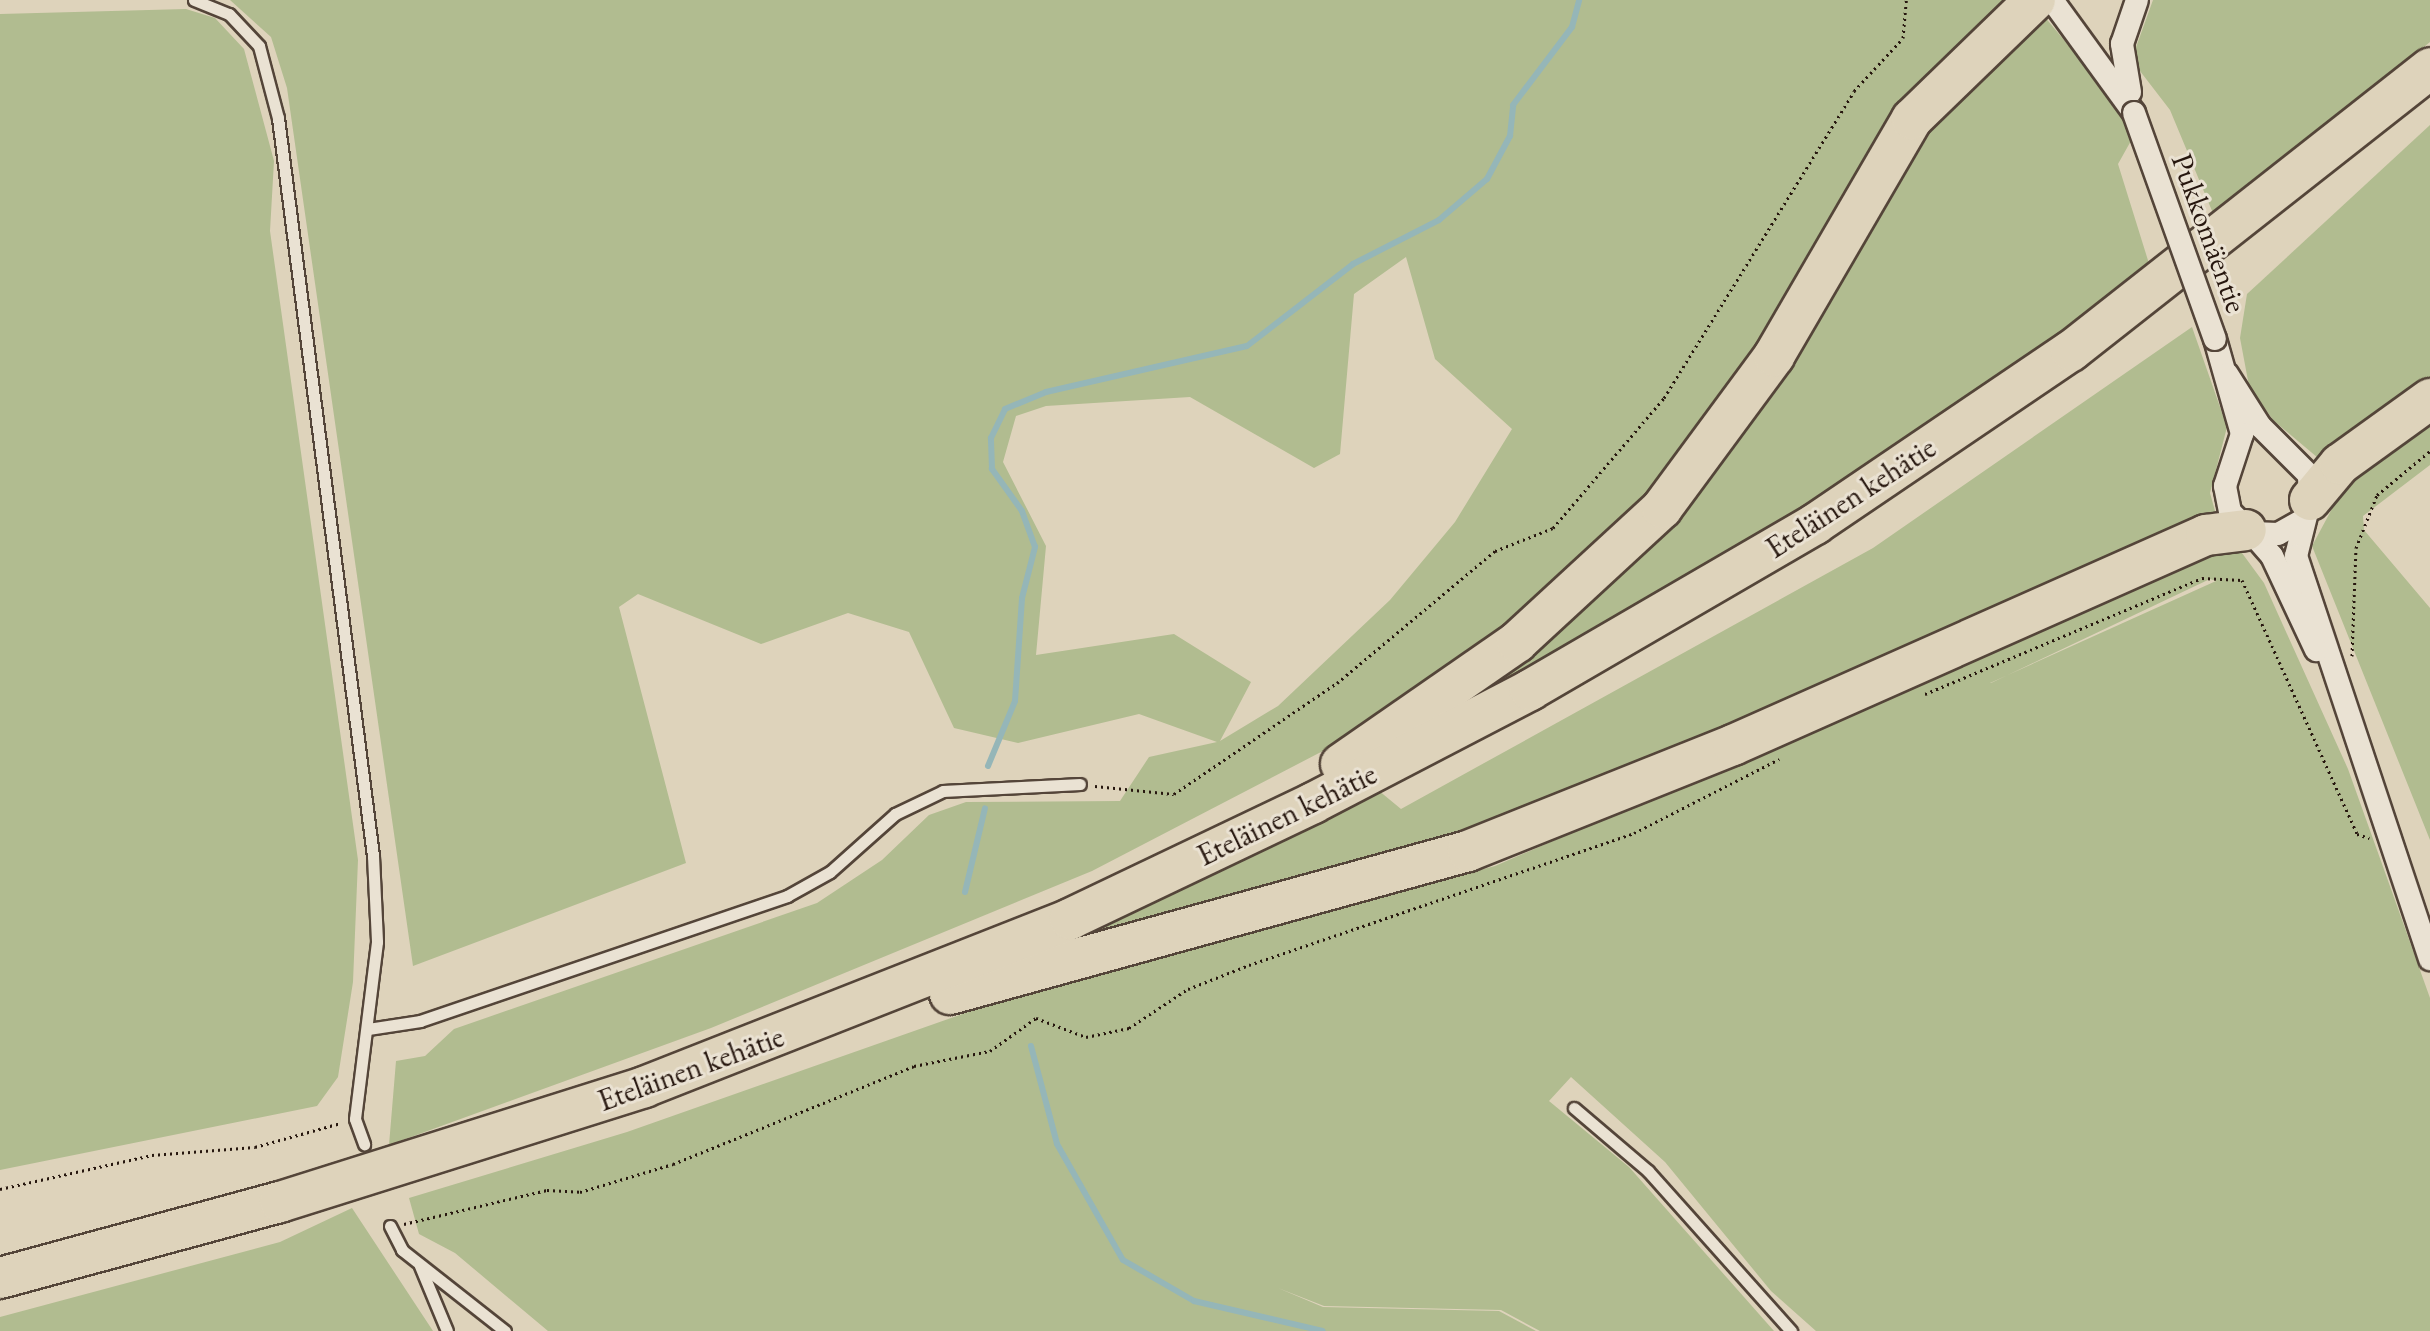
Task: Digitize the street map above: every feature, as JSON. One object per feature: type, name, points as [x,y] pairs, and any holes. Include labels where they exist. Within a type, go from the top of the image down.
[{"type":"highway","points":[[1070,919],[1349,759],[1517,642],[1603,569],[1745,401],[1912,119],[2035,0]]},
{"type":"highway","name":"Eteläinen kehätie","points":[[0,1278],[295,1198],[644,1087],[1070,919],[1430,744],[1815,524],[2083,342],[2430,68]]},
{"type":"highway","points":[[2305,511],[2340,464],[2430,399]]},
{"type":"highway","points":[[644,1087],[796,1047],[1016,973],[1468,851],[1733,745],[2206,535],[2249,532]]},
{"type":"street","name":"Pukkomäentie","points":[[2052,0],[2134,113]]},
{"type":"street","name":"Pukkomäentie","points":[[2137,0],[2122,44],[2134,113],[2227,374],[2242,434],[2226,500],[2281,573],[2349,720]]},
{"type":"street","name":"Pukkomäentie","points":[[2227,374],[2260,426],[2301,463],[2305,511],[2296,556],[2430,959]]},
{"type":"street","points":[[2249,532],[2278,534],[2305,511]]},
{"type":"lane","points":[[194,0],[240,22],[259,46],[278,118],[373,856],[377,942],[355,1119],[364,1144]]},
{"type":"lane","points":[[368,1029],[420,1021],[787,896],[830,872],[895,814],[943,791],[1080,784]]},
{"type":"lane","points":[[1574,1108],[1648,1171],[1791,1331]]},
{"type":"lane","points":[[390,1226],[420,1265],[505,1331]]},
{"type":"lane","points":[[420,1265],[447,1331]]},
{"type":"path","points":[[1080,784],[1174,794],[1337,683],[1495,551],[1553,528],[1664,398],[1854,91],[1903,38],[1906,0]]},
{"type":"path","points":[[2351,673],[2356,548],[2377,495],[2430,451]]},
{"type":"path","points":[[2222,579],[2242,580],[2357,834],[2391,847]]},
{"type":"path","points":[[390,1226],[547,1190],[580,1192],[736,1142],[914,1066],[990,1051],[1036,1018],[1086,1037],[1129,1028],[1188,989]]},
{"type":"path","points":[[0,1189],[152,1155],[255,1147],[355,1119]]},
{"type":"green space","points":[[230,0],[2016,0],[1660,491],[1521,621],[1371,726],[1092,871],[711,1028],[389,1145],[396,1061],[425,1056],[454,1029],[817,903],[882,860],[929,815],[966,802],[1120,801],[1149,757],[1217,742],[1139,714],[1018,743],[954,728],[909,632],[848,613],[761,644],[638,594],[619,607],[686,863],[413,966],[287,88],[271,37]],"holes":[[[1406,257],[1435,359],[1512,429],[1455,522],[1390,600],[1278,706],[1220,741],[1251,682],[1174,634],[1036,655],[1046,546],[1003,462],[1016,416],[1046,406],[1190,397],[1314,468],[1340,454],[1354,294]]]},
{"type":"green space","points":[[2153,0],[2430,0],[2430,42],[2215,218],[2170,110],[2140,71],[2135,50]]},
{"type":"green space","points":[[186,9],[215,18],[244,49],[274,161],[270,231],[358,860],[353,982],[338,1077],[317,1106],[0,1170],[0,14]]},
{"type":"green space","points":[[2044,16],[2118,105],[2132,139],[2118,164],[2151,270],[1804,507],[1463,705],[1463,697],[1542,641],[1903,153]]},
{"type":"green space","points":[[2430,125],[2430,386],[2324,463],[2273,420],[2249,386],[2240,338],[2247,294]]},
{"type":"green space","points":[[2192,327],[2227,427],[2210,493],[2217,518],[1501,829],[1075,945],[1075,937],[1378,790],[1401,809],[1873,548]]},
{"type":"green space","points":[[2430,418],[2430,465],[2363,516],[2364,530],[2430,608],[2430,840],[2312,546],[2348,479]]},
{"type":"green space","points":[[2218,553],[2242,553],[2264,583],[2348,769],[2430,998],[2430,1331],[1816,1331],[1771,1291],[1665,1162],[1571,1077],[1549,1101],[1629,1167],[1774,1331],[1540,1331],[1501,1310],[1324,1306],[1278,1288],[1323,1307],[1499,1311],[1536,1331],[548,1331],[455,1253],[419,1234],[409,1198],[627,1132],[1042,986],[1495,866]],"holes":[[[2210,579],[2216,581],[2010,674]]]},
{"type":"green space","points":[[352,1208],[433,1331],[0,1331],[0,1317],[280,1242]]},
{"type":"waterway","points":[[988,766],[1015,701],[1022,598],[1035,547],[1022,511],[992,469],[991,438],[1005,409],[1046,392],[1247,346],[1353,264],[1439,220],[1487,179],[1510,136],[1513,105],[1572,27],[1579,0]]},
{"type":"waterway","points":[[965,892],[985,808]]},
{"type":"waterway","points":[[1031,1046],[1057,1144],[1123,1260],[1194,1301],[1323,1331]]}]
